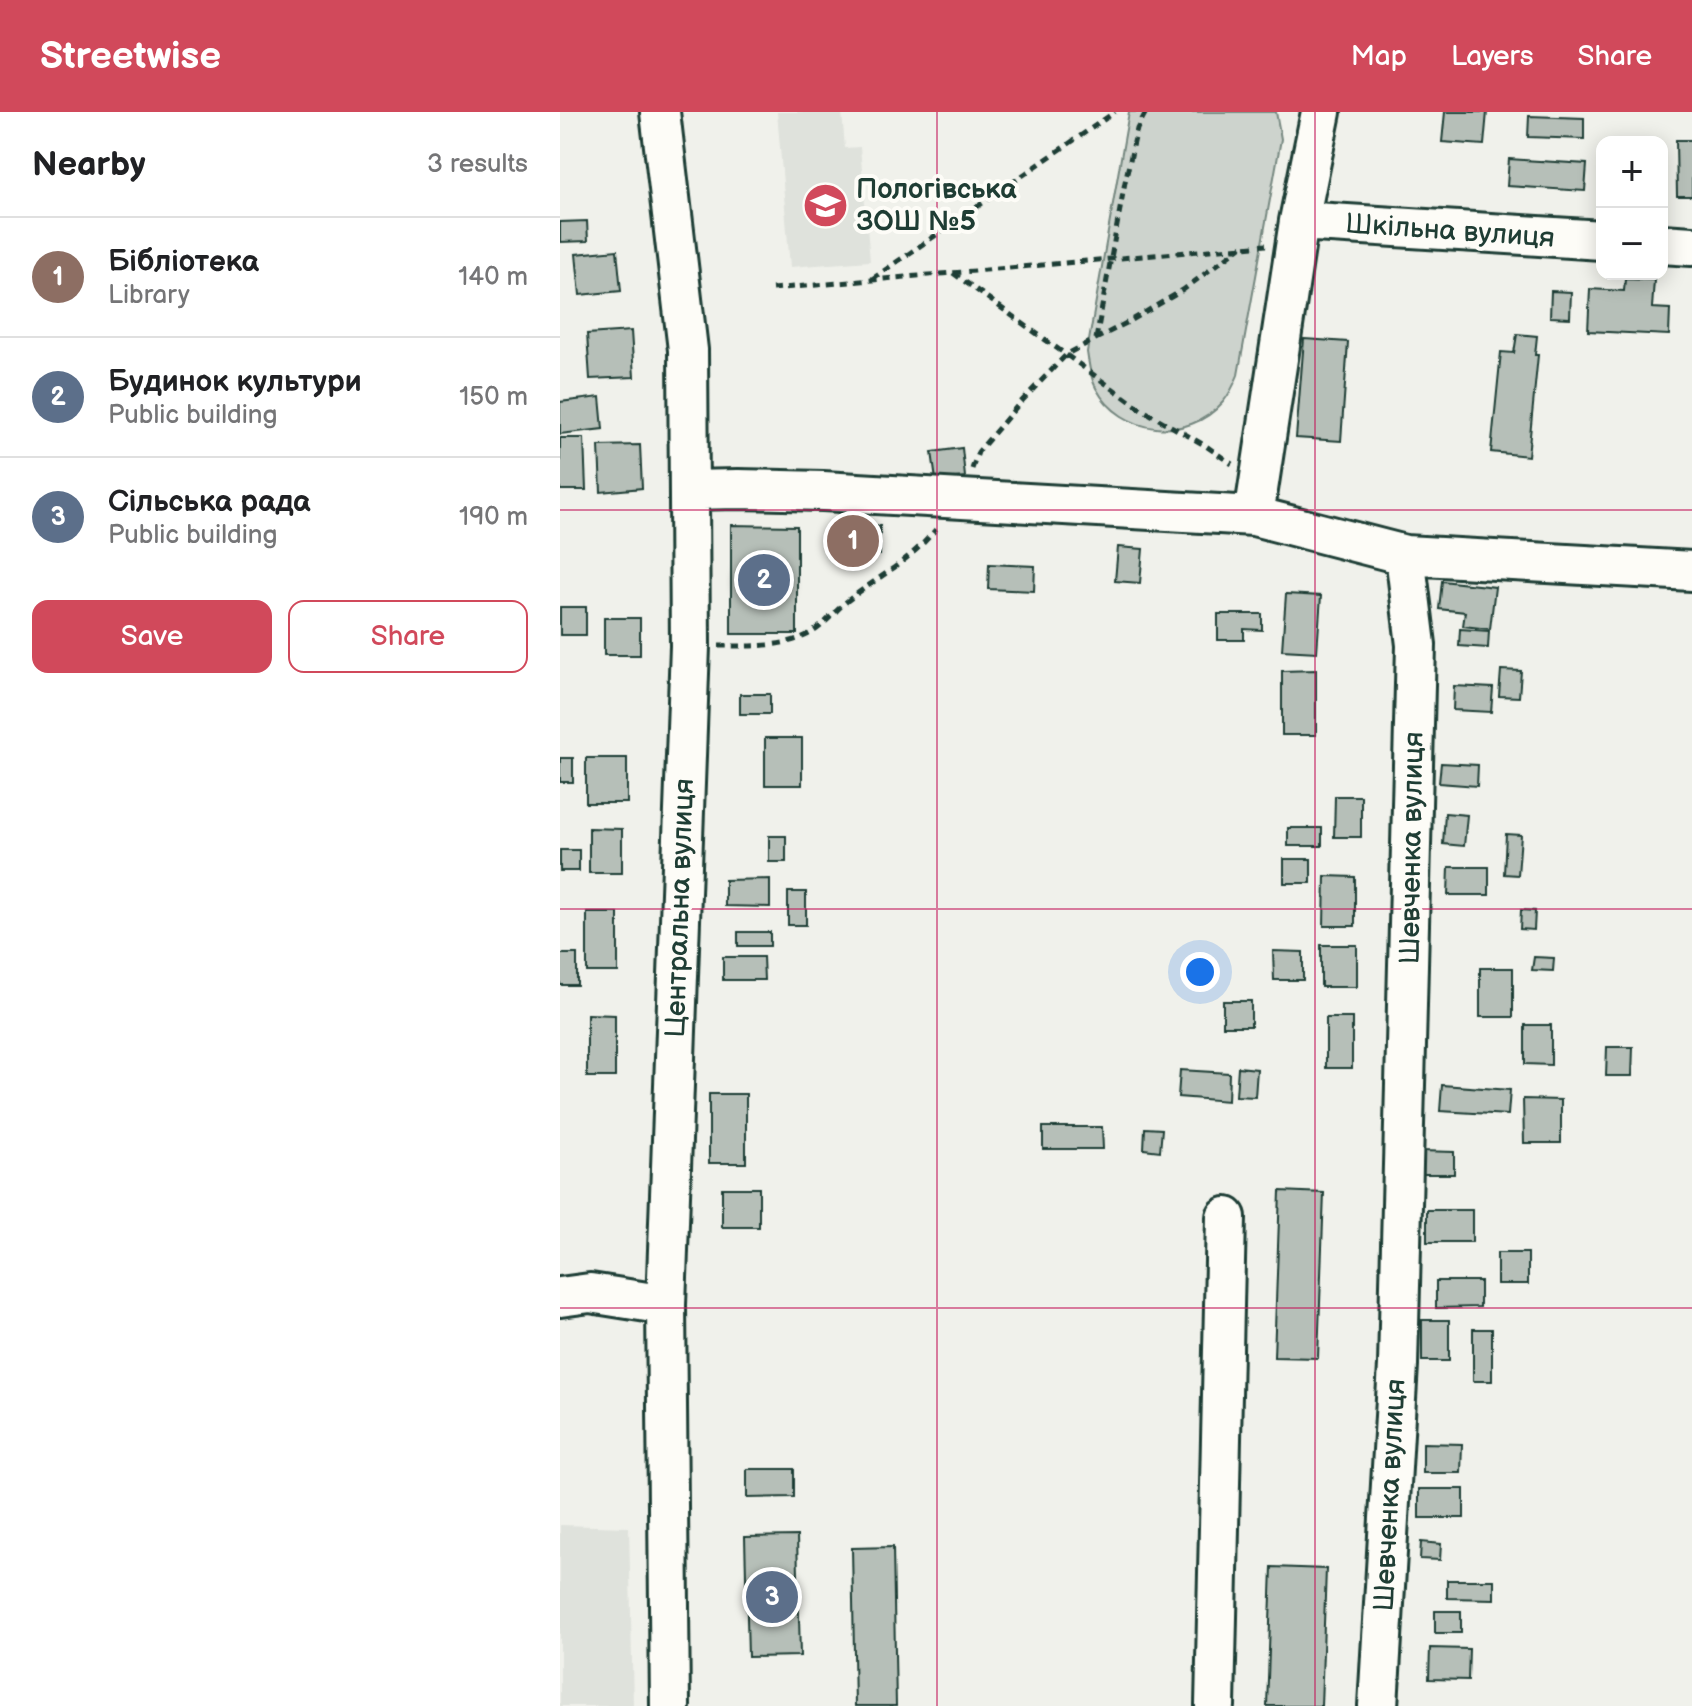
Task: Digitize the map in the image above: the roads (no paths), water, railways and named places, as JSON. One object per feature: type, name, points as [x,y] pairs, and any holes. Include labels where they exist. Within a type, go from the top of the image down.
[{"type":"street","name":"Центральна вулиця","points":[[660,112],[688,350],[690,646],[666,1305],[670,1706]]},
{"type":"street","points":[[1257,500],[1297,232],[1321,112]]},
{"type":"street","name":"Шкільна вулиця","points":[[1297,232],[1596,240]]},
{"type":"street","points":[[1668,244],[1692,246]]},
{"type":"street","points":[[689,490],[823,491],[960,499],[1257,500],[1405,555],[1692,571]]},
{"type":"street","name":"Шевченка вулиця","points":[[1378,1706],[1398,1365],[1413,819],[1416,645],[1405,555]]},
{"type":"street","points":[[1215,1706],[1226,1217]]},
{"type":"street","points":[[560,1297],[590,1293],[666,1305]]},
{"type":"place","name":"Пологівська ЗОШ №5","points":[[825,205]]},
{"type":"place","name":"Бібліотека","points":[[853,541]]},
{"type":"place","name":"Будинок культури","points":[[764,580]]},
{"type":"place","name":"Сільська рада","points":[[772,1597]]}]
